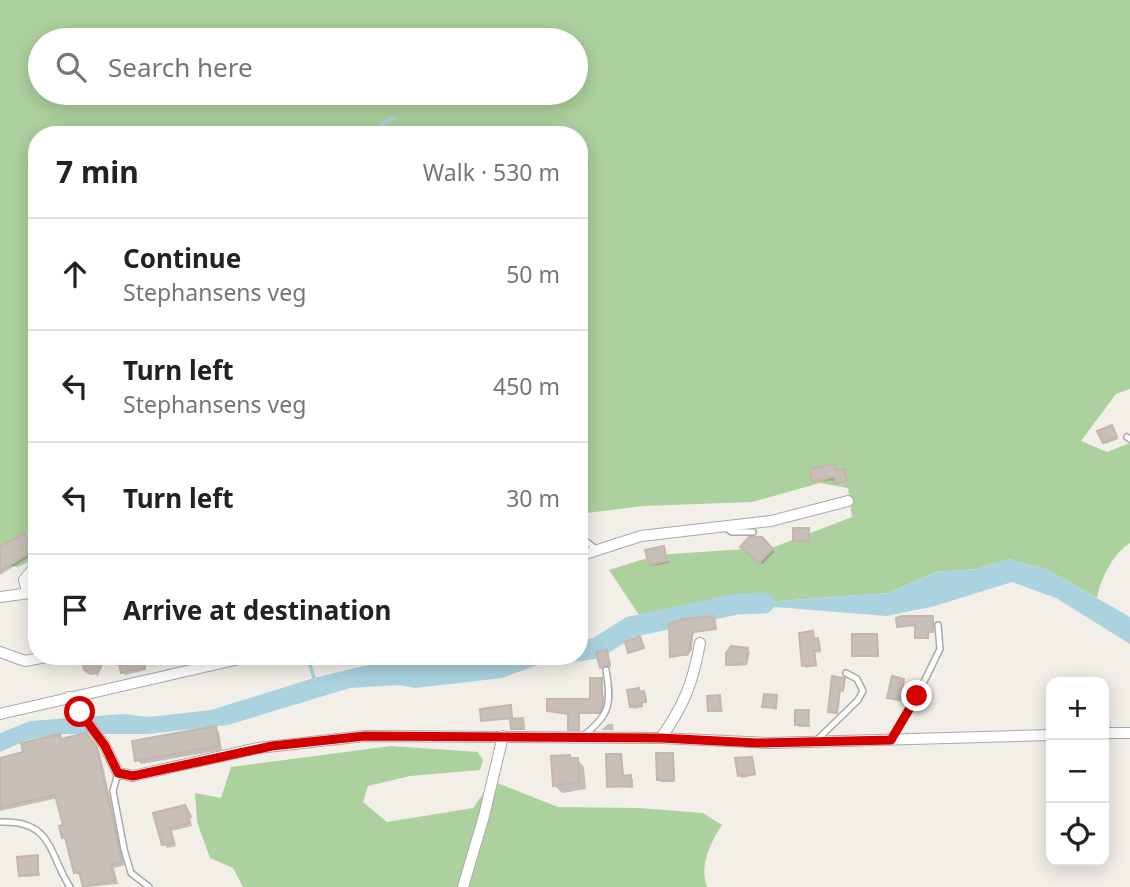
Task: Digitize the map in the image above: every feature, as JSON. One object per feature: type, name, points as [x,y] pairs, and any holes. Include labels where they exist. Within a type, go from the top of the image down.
[{"type":"street","points":[[588,552],[651,534],[771,521],[848,500]]},
{"type":"street","points":[[0,597],[28,594]]},
{"type":"street","points":[[661,738],[684,705],[695,674],[700,643]]},
{"type":"street","points":[[0,652],[28,660]]},
{"type":"street","points":[[0,713],[213,665]]},
{"type":"street","points":[[69,697],[98,736],[118,773],[133,776],[272,746],[365,736],[661,738],[757,743],[1046,735]]},
{"type":"street","points":[[1109,733],[1130,733]]},
{"type":"street","points":[[463,887],[484,816],[503,736]]},
{"type":"lane","points":[[724,527],[732,532],[753,532]]},
{"type":"lane","points":[[588,543],[596,549]]},
{"type":"lane","points":[[891,740],[940,649],[938,625]]},
{"type":"lane","points":[[581,737],[606,715],[609,702],[607,670]]},
{"type":"lane","points":[[816,742],[858,700],[863,691],[857,679],[846,673]]},
{"type":"lane","points":[[118,773],[113,791],[124,849],[131,873],[149,887]]},
{"type":"lane","points":[[0,822],[35,828],[51,844],[70,887]]},
{"type":"green space","points":[[0,0],[1130,0],[1130,389],[1116,394],[1081,441],[1107,452],[1130,443],[1130,543],[1109,567],[1097,598],[1048,570],[1009,559],[976,569],[936,572],[888,593],[737,604],[645,624],[609,570],[657,555],[774,547],[852,517],[848,488],[820,483],[752,502],[643,506],[588,513],[588,126],[28,126],[28,562],[18,567],[0,564]]},
{"type":"green space","points":[[391,746],[478,752],[483,760],[480,770],[410,776],[368,786],[363,802],[387,822],[473,808],[492,781],[558,807],[639,808],[703,813],[722,825],[713,839],[705,863],[707,887],[243,887],[233,868],[210,858],[197,822],[195,793],[221,798],[231,767]]},
{"type":"water","points":[[1009,559],[1048,570],[1130,617],[1130,644],[1056,598],[1012,582],[935,606],[887,616],[737,604],[888,593],[936,572],[976,569]]},
{"type":"water","points":[[588,644],[597,648],[588,654]]},
{"type":"water","points":[[368,665],[538,665],[502,678],[415,688],[399,685],[350,688],[228,725],[147,734],[59,734],[27,740],[0,752],[0,733],[30,721],[123,714],[149,717],[211,710],[314,678]]},
{"type":"building","points":[[1112,425],[1117,437],[1103,443],[1097,431]]},
{"type":"building","points":[[835,464],[836,470],[844,469],[847,481],[835,484],[834,477],[812,482],[810,469]]},
{"type":"building","points":[[793,528],[809,528],[809,541],[793,541]]},
{"type":"building","points":[[24,533],[28,539],[28,554],[0,571],[0,546]]},
{"type":"building","points":[[749,537],[762,537],[773,549],[759,563],[740,547]]},
{"type":"building","points":[[664,546],[667,561],[649,565],[645,550]]},
{"type":"building","points":[[714,616],[716,629],[693,632],[688,654],[670,657],[669,624],[682,619]]},
{"type":"building","points":[[933,616],[933,632],[928,632],[928,638],[915,638],[915,625],[897,627],[896,618]]},
{"type":"building","points":[[813,631],[814,639],[818,638],[820,650],[814,651],[816,665],[802,666],[799,633]]},
{"type":"building","points":[[852,634],[877,634],[878,656],[852,656]]},
{"type":"building","points":[[640,636],[644,648],[628,653],[625,642]]},
{"type":"building","points":[[731,646],[748,648],[746,664],[726,665],[726,653]]},
{"type":"building","points":[[607,650],[610,666],[600,668],[596,652]]},
{"type":"building","points":[[83,665],[101,665],[98,671],[92,674]]},
{"type":"building","points":[[119,665],[144,665],[145,668],[121,673]]},
{"type":"building","points":[[832,676],[845,678],[843,691],[840,690],[837,713],[828,712]]},
{"type":"building","points":[[892,676],[904,679],[900,700],[887,698]]},
{"type":"building","points":[[590,678],[602,678],[602,706],[599,713],[579,713],[579,730],[568,730],[568,714],[547,711],[547,699],[590,699]]},
{"type":"building","points":[[639,688],[640,692],[644,691],[646,701],[642,702],[642,705],[630,707],[627,690]]},
{"type":"building","points":[[764,694],[777,695],[776,708],[762,707]]},
{"type":"building","points":[[720,695],[721,710],[708,711],[707,696]]},
{"type":"building","points":[[511,705],[512,718],[481,721],[480,709]]},
{"type":"building","points":[[795,710],[809,710],[808,725],[795,725]]},
{"type":"building","points":[[523,718],[524,729],[511,729],[510,719]]},
{"type":"building","points":[[216,726],[219,746],[135,761],[132,741]]},
{"type":"building","points":[[86,733],[97,748],[122,862],[111,864],[115,880],[83,887],[79,872],[74,873],[65,837],[62,838],[59,826],[63,825],[55,795],[0,807],[0,758],[23,752],[21,743],[60,734],[61,739]]},
{"type":"building","points":[[656,753],[673,753],[674,780],[657,780]]},
{"type":"building","points":[[606,754],[621,754],[623,776],[631,775],[631,786],[607,787]]},
{"type":"building","points":[[570,755],[570,758],[578,758],[579,782],[553,786],[551,756]]},
{"type":"building","points":[[752,757],[755,774],[738,776],[735,758]]},
{"type":"building","points":[[185,805],[191,817],[188,818],[189,823],[170,828],[173,843],[162,845],[153,813]]},
{"type":"building","points":[[38,855],[38,874],[19,876],[17,857]]},
{"type":"waterway","points":[[379,126],[394,117]]},
{"type":"waterway","points":[[588,650],[597,648],[630,627],[737,604],[764,603]]},
{"type":"waterway","points":[[310,665],[315,681]]},
{"type":"route","points":[[80,712],[105,746],[118,773],[133,776],[272,746],[365,736],[414,734],[661,738],[757,743],[891,740],[893,732],[917,696]]}]
